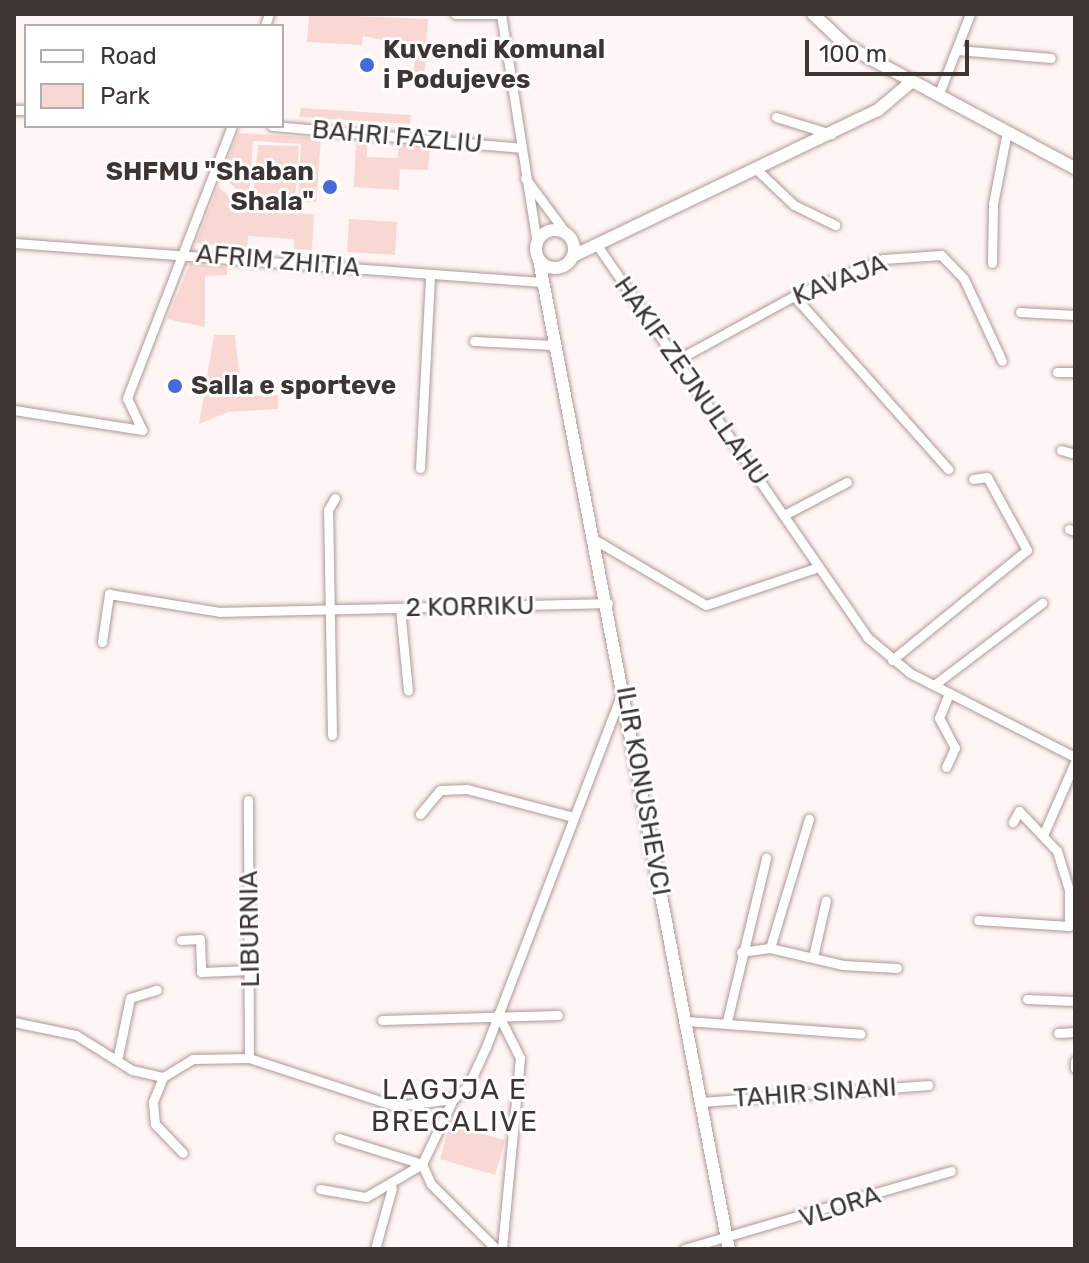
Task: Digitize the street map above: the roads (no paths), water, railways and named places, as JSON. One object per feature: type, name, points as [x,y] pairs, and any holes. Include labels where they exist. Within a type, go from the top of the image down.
[{"type":"street","points":[[455,14],[500,14],[541,282]]},
{"type":"street","points":[[813,14],[847,46],[910,83],[1075,168]]},
{"type":"street","points":[[938,96],[970,14]]},
{"type":"street","points":[[958,50],[1051,58]]},
{"type":"street","points":[[541,282],[573,256],[599,248],[878,110],[910,83]]},
{"type":"street","points":[[776,117],[831,134]]},
{"type":"street","name":"BAHRI FAZLIU","points":[[284,127],[521,148]]},
{"type":"street","points":[[14,410],[142,430],[127,398],[231,128]]},
{"type":"street","points":[[992,263],[998,228],[993,204],[1007,131]]},
{"type":"street","points":[[756,169],[794,205],[835,225]]},
{"type":"street","points":[[525,178],[569,237],[573,256]]},
{"type":"street","points":[[537,244],[554,230],[569,237]]},
{"type":"street","name":"AFRIM ZHITIA","points":[[14,243],[184,253],[541,282]]},
{"type":"street","name":"HAKIF ZEJNULLAHU","points":[[599,248],[858,626],[892,660],[1075,759]]},
{"type":"street","name":"KAVAJA","points":[[677,360],[794,296],[883,259],[941,255],[964,279],[1002,361]]},
{"type":"street","points":[[539,260],[560,268]]},
{"type":"street","points":[[420,468],[430,274]]},
{"type":"street","name":"ILIR KONUSHEVCI","points":[[541,282],[625,687],[728,1244]]},
{"type":"street","points":[[794,296],[948,469]]},
{"type":"street","points":[[1020,312],[1075,315]]},
{"type":"street","points":[[474,341],[553,345]]},
{"type":"street","points":[[1057,372],[1075,372]]},
{"type":"street","points":[[1061,450],[1075,454]]},
{"type":"street","points":[[892,660],[1027,550],[987,477],[973,479]]},
{"type":"street","name":"HAKIF ZEJNULLAHU","points":[[784,515],[847,482]]},
{"type":"street","points":[[332,735],[333,611],[328,510],[335,498]]},
{"type":"street","points":[[595,540],[706,605],[818,567]]},
{"type":"street","name":"2 KORRIKU","points":[[102,642],[109,594],[220,612],[608,603]]},
{"type":"street","points":[[934,685],[1042,603]]},
{"type":"street","points":[[400,608],[408,691]]},
{"type":"street","points":[[320,1189],[366,1197],[392,1188],[422,1164],[453,1099],[468,1086],[498,1014],[570,816],[625,687]]},
{"type":"street","points":[[946,767],[955,748],[939,718],[949,693]]},
{"type":"street","points":[[1044,833],[1075,759]]},
{"type":"street","points":[[420,814],[440,790],[467,789],[570,816]]},
{"type":"street","name":"LIBURNIA","points":[[248,800],[249,1058]]},
{"type":"street","points":[[978,920],[1069,926],[1064,866],[1044,833],[1019,811],[1013,822]]},
{"type":"street","points":[[770,948],[809,819]]},
{"type":"street","points":[[727,1021],[741,952],[766,858]]},
{"type":"street","points":[[813,957],[826,900]]},
{"type":"street","points":[[181,940],[200,939],[201,972],[250,970]]},
{"type":"street","points":[[741,952],[770,948],[897,968]]},
{"type":"street","points":[[118,1056],[130,998],[157,990]]},
{"type":"street","points":[[1027,999],[1075,1001]]},
{"type":"street","points":[[498,1014],[520,1058],[502,1249]]},
{"type":"street","points":[[382,1020],[498,1014],[558,1015]]},
{"type":"street","points":[[686,1021],[727,1021],[861,1034]]},
{"type":"street","points":[[14,1022],[76,1035],[118,1056],[132,1070],[163,1077]]},
{"type":"street","points":[[1058,1033],[1075,1032]]},
{"type":"street","points":[[183,1153],[155,1124],[153,1102],[163,1077],[193,1059],[249,1058],[396,1106],[453,1099]]},
{"type":"street","points":[[1075,1061],[1075,1068]]},
{"type":"street","name":"TAHIR SINANI","points":[[702,1102],[928,1085]]},
{"type":"street","points":[[339,1138],[422,1164],[431,1184],[496,1249]]},
{"type":"street","name":"VLORA","points":[[728,1244],[951,1171]]},
{"type":"street","points":[[375,1249],[392,1188]]},
{"type":"street","points":[[684,1249],[728,1244]]},
{"type":"place","name":"Kuvendi Komunal i Podujeves","points":[[367,65]]},
{"type":"place","name":"SHFMU \"Shaban Shala\"","points":[[330,187]]},
{"type":"place","name":"Salla e sporteve","points":[[175,386]]},
{"type":"district","name":"LAGJJA E BRECALIVE","points":[[455,1106]]}]
